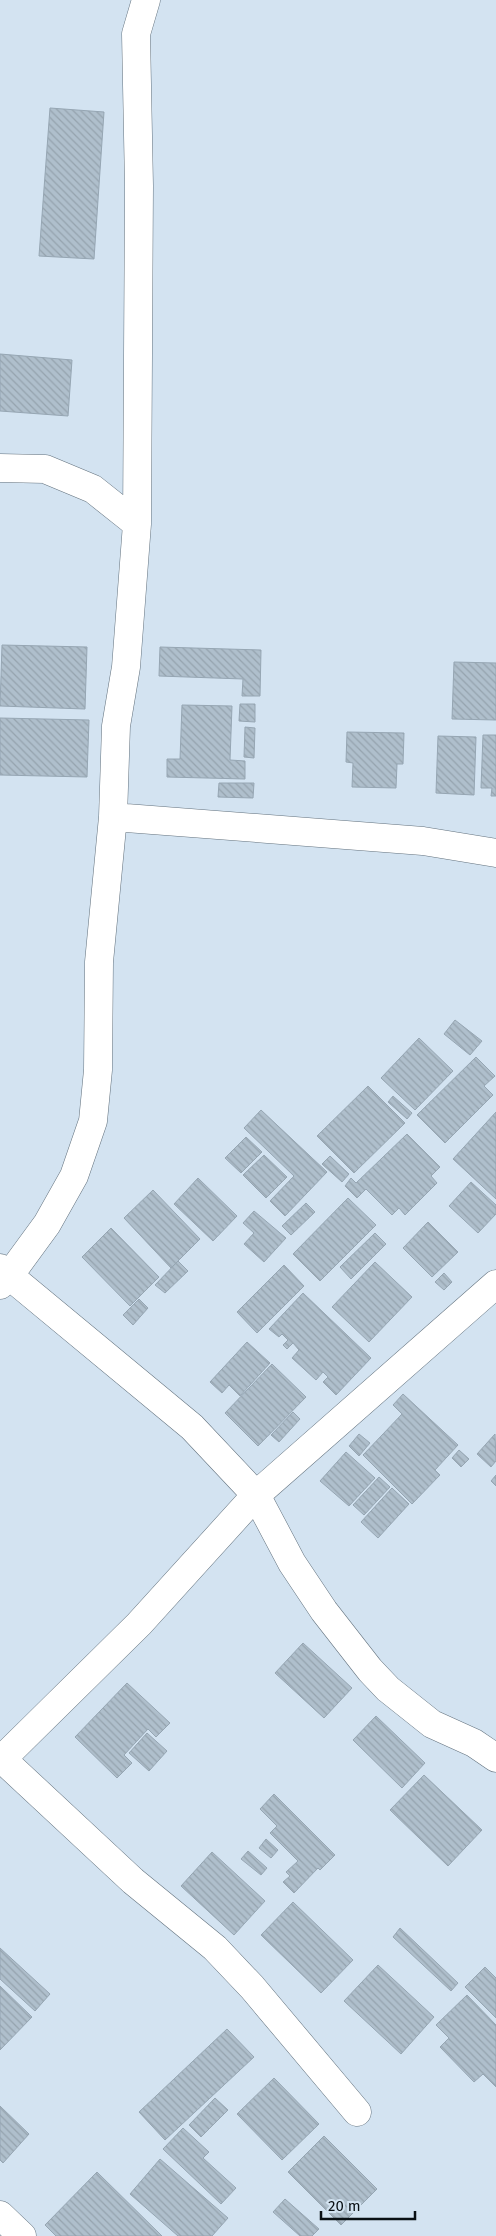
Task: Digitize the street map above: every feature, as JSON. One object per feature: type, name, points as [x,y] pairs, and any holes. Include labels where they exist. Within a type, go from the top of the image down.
[{"type":"street","points":[[146,0],[136,34],[139,186],[137,524],[126,666],[116,726],[113,817],[99,962],[98,1070],[93,1121],[74,1176],[47,1224],[3,1276],[192,1426],[256,1495],[292,1563],[324,1611],[370,1670],[408,1707],[432,1724],[474,1743],[496,1758]]},
{"type":"street","points":[[0,468],[45,469],[93,489],[137,524]]},
{"type":"street","points":[[113,817],[423,841],[496,853]]},
{"type":"street","points":[[357,2112],[252,1987],[215,1948],[133,1882],[1,1760],[138,1624],[256,1495],[496,1284]]},
{"type":"street","points":[[0,2215],[22,2236]]},
{"type":"building","points":[[50,108],[104,112],[94,259],[39,256]]},
{"type":"building","points":[[0,354],[72,360],[68,416],[0,411]]},
{"type":"building","points":[[2,645],[87,647],[85,709],[0,706]]},
{"type":"building","points":[[160,647],[261,650],[260,696],[242,696],[243,679],[159,676]]},
{"type":"building","points":[[454,662],[496,663],[496,720],[452,719]]},
{"type":"building","points":[[240,704],[255,704],[255,722],[239,721]]},
{"type":"building","points":[[182,705],[232,706],[230,760],[245,761],[245,779],[167,777],[167,759],[180,759]]},
{"type":"building","points":[[0,718],[89,720],[87,777],[0,775]]},
{"type":"building","points":[[245,727],[255,728],[254,758],[244,757]]},
{"type":"building","points":[[347,732],[404,733],[403,764],[397,764],[396,788],[352,787],[353,763],[346,762]]},
{"type":"building","points":[[483,735],[496,735],[496,796],[491,796],[492,788],[481,788]]},
{"type":"building","points":[[438,736],[476,737],[474,795],[436,793]]},
{"type":"building","points":[[219,783],[254,783],[253,798],[218,797]]},
{"type":"building","points":[[455,1020],[482,1041],[470,1055],[444,1034]]},
{"type":"building","points":[[419,1038],[453,1071],[415,1110],[381,1078]]},
{"type":"building","points":[[476,1057],[495,1076],[484,1086],[493,1095],[445,1143],[417,1115]]},
{"type":"building","points":[[368,1086],[405,1123],[354,1173],[317,1136]]},
{"type":"building","points":[[393,1096],[412,1113],[407,1119],[388,1102]]},
{"type":"building","points":[[261,1110],[327,1172],[285,1216],[270,1201],[294,1176],[244,1128]]},
{"type":"building","points":[[496,1112],[496,1199],[453,1159]]},
{"type":"building","points":[[407,1134],[440,1167],[431,1176],[437,1183],[405,1215],[399,1208],[392,1215],[366,1189],[357,1198],[345,1186],[351,1178],[356,1183]]},
{"type":"building","points":[[246,1137],[262,1152],[241,1173],[225,1158]]},
{"type":"building","points":[[264,1155],[287,1177],[266,1198],[243,1175]]},
{"type":"building","points":[[330,1156],[349,1174],[342,1182],[322,1164]]},
{"type":"building","points":[[198,1178],[237,1216],[213,1241],[174,1204]]},
{"type":"building","points":[[471,1182],[496,1205],[496,1214],[478,1233],[449,1206]]},
{"type":"building","points":[[153,1190],[200,1239],[171,1268],[124,1218]]},
{"type":"building","points":[[348,1198],[376,1225],[320,1281],[293,1254]]},
{"type":"building","points":[[306,1203],[315,1212],[291,1235],[282,1226]]},
{"type":"building","points":[[254,1211],[286,1238],[264,1262],[244,1244],[254,1233],[243,1223]]},
{"type":"building","points":[[428,1222],[458,1252],[432,1277],[403,1248]]},
{"type":"building","points":[[111,1228],[159,1277],[130,1306],[82,1257]]},
{"type":"building","points":[[375,1233],[386,1244],[351,1279],[340,1267]]},
{"type":"building","points":[[178,1261],[188,1271],[165,1293],[155,1285]]},
{"type":"building","points":[[375,1262],[412,1297],[369,1342],[332,1307]]},
{"type":"building","points":[[284,1265],[304,1286],[257,1333],[237,1312]]},
{"type":"building","points":[[444,1273],[452,1282],[444,1290],[435,1282]]},
{"type":"building","points":[[303,1293],[371,1358],[336,1395],[323,1382],[328,1377],[323,1372],[316,1380],[292,1358],[299,1350],[293,1343],[287,1349],[283,1345],[288,1340],[282,1334],[279,1337],[269,1329]]},
{"type":"building","points":[[139,1299],[148,1308],[133,1325],[123,1315]]},
{"type":"building","points":[[247,1342],[270,1363],[240,1396],[229,1385],[222,1393],[210,1382]]},
{"type":"building","points":[[272,1364],[306,1397],[258,1446],[225,1413]]},
{"type":"building","points":[[403,1394],[458,1445],[435,1470],[440,1475],[412,1504],[363,1455],[402,1414],[393,1405]]},
{"type":"building","points":[[293,1412],[300,1419],[279,1442],[271,1435]]},
{"type":"building","points":[[359,1434],[370,1443],[359,1456],[349,1446]]},
{"type":"building","points":[[495,1434],[496,1461],[491,1467],[477,1454]]},
{"type":"building","points":[[459,1450],[469,1459],[461,1467],[452,1458]]},
{"type":"building","points":[[346,1452],[375,1478],[349,1506],[320,1481]]},
{"type":"building","points":[[496,1475],[496,1486],[491,1481]]},
{"type":"building","points":[[379,1477],[390,1487],[364,1515],[353,1505]]},
{"type":"building","points":[[392,1488],[409,1504],[378,1538],[361,1522]]},
{"type":"building","points":[[303,1643],[352,1688],[324,1718],[275,1673]]},
{"type":"building","points":[[127,1683],[170,1723],[156,1737],[148,1729],[124,1755],[132,1763],[117,1778],[75,1737]]},
{"type":"building","points":[[376,1716],[425,1763],[402,1788],[353,1740]]},
{"type":"building","points":[[147,1733],[167,1751],[149,1771],[129,1753]]},
{"type":"building","points":[[424,1775],[482,1830],[448,1866],[390,1810]]},
{"type":"building","points":[[274,1794],[335,1855],[320,1870],[318,1868],[294,1893],[283,1882],[290,1876],[286,1872],[298,1861],[270,1833],[277,1826],[260,1809]]},
{"type":"building","points":[[266,1839],[278,1850],[271,1858],[259,1848]]},
{"type":"building","points":[[248,1851],[267,1868],[261,1875],[241,1859]]},
{"type":"building","points":[[212,1852],[265,1901],[234,1935],[181,1886]]},
{"type":"building","points":[[293,1902],[353,1960],[321,1993],[261,1935]]},
{"type":"building","points":[[400,1928],[458,1983],[451,1991],[393,1937]]},
{"type":"building","points":[[0,1948],[50,1994],[35,2011],[0,1979]]},
{"type":"building","points":[[378,1965],[434,2017],[401,2054],[344,2001]]},
{"type":"building","points":[[485,1967],[496,1978],[496,2018],[465,1987]]},
{"type":"building","points":[[0,1986],[32,2017],[0,2050]]},
{"type":"building","points":[[467,1995],[496,2025],[496,2087],[483,2074],[474,2082],[440,2047],[449,2038],[436,2025]]},
{"type":"building","points":[[227,2029],[254,2057],[165,2140],[139,2112]]},
{"type":"building","points":[[274,2078],[319,2124],[282,2160],[237,2114]]},
{"type":"building","points":[[215,2098],[228,2110],[201,2137],[189,2125]]},
{"type":"building","points":[[0,2106],[29,2134],[3,2163],[0,2160]]},
{"type":"building","points":[[183,2128],[209,2152],[203,2158],[236,2188],[221,2204],[163,2149]]},
{"type":"building","points":[[324,2136],[377,2189],[341,2225],[288,2172]]},
{"type":"building","points":[[160,2159],[228,2218],[212,2236],[178,2236],[130,2194]]},
{"type":"building","points":[[97,2172],[162,2236],[56,2236],[45,2225]]},
{"type":"building","points":[[285,2199],[319,2229],[312,2236],[300,2236],[273,2212]]}]
